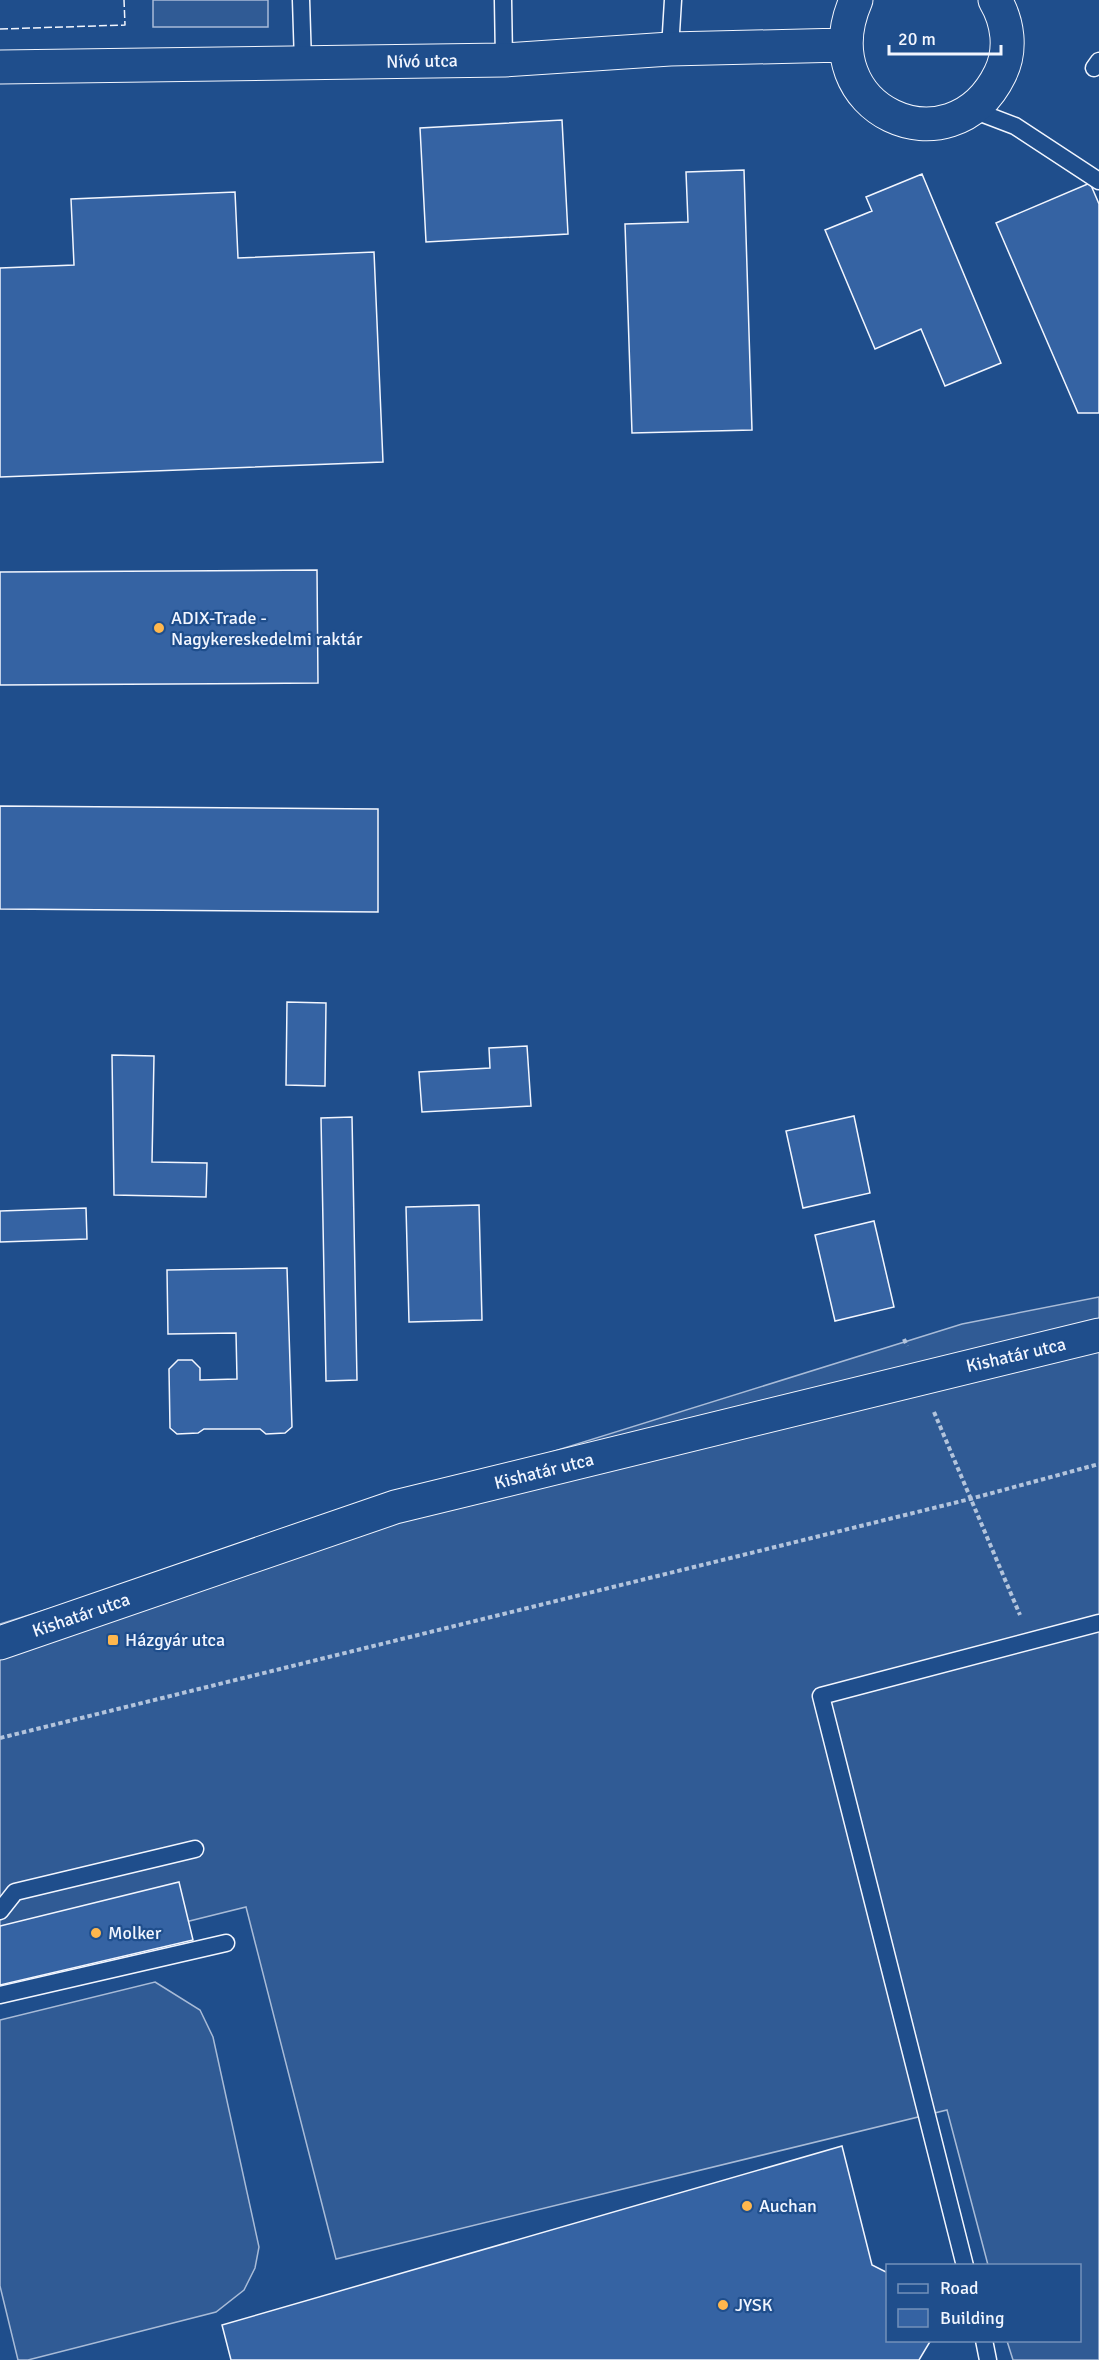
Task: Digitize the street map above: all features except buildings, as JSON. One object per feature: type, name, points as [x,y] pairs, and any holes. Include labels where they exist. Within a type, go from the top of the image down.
[{"type":"street","points":[[856,0],[847,20],[844,45],[849,70],[861,92],[879,109],[894,117],[926,124],[950,120],[973,110],[992,91],[1004,66],[1008,39],[1002,12],[995,0]]},
{"type":"street","name":"Nívó utca","points":[[0,67],[504,60],[670,49],[844,45]]},
{"type":"street","name":"Kishatár utca","points":[[0,1643],[395,1507],[1099,1335]]},
{"type":"lane","points":[[301,0],[303,63]]},
{"type":"lane","points":[[503,0],[504,60]]},
{"type":"lane","points":[[670,49],[673,0]]},
{"type":"lane","points":[[973,110],[1015,126],[1099,181]]},
{"type":"lane","points":[[964,2264],[821,1696],[1099,1623]]},
{"type":"lane","points":[[0,1911],[15,1892],[195,1849]]},
{"type":"lane","points":[[0,1995],[226,1943]]},
{"type":"lane","points":[[984,2342],[988,2360]]},
{"type":"path","points":[[904,1339],[1030,1641]]},
{"type":"path","points":[[0,1738],[970,1499],[1099,1464]]},
{"type":"shaded area","points":[[153,0],[268,0],[268,27],[153,27]]},
{"type":"shaded area","points":[[1099,1297],[1099,2360],[1013,2360],[1007,2342],[1081,2342],[1081,2264],[988,2264],[947,2110],[336,2259],[246,1907],[0,1968],[0,1624],[962,1324]]},
{"type":"shaded area","points":[[155,1982],[200,2010],[213,2037],[259,2247],[255,2268],[244,2290],[216,2312],[28,2360],[18,2360],[0,2286],[0,2020]]},
{"type":"fence","points":[[0,29],[125,25],[124,0]]},
{"type":"place","name":"ADIX-Trade - Nagykereskedelmi raktár","points":[[159,628]]},
{"type":"place","name":"Házgyár utca","points":[[113,1640]]},
{"type":"place","name":"Molker","points":[[96,1933]]},
{"type":"place","name":"Auchan","points":[[747,2206]]},
{"type":"place","name":"JYSK","points":[[723,2305]]}]
